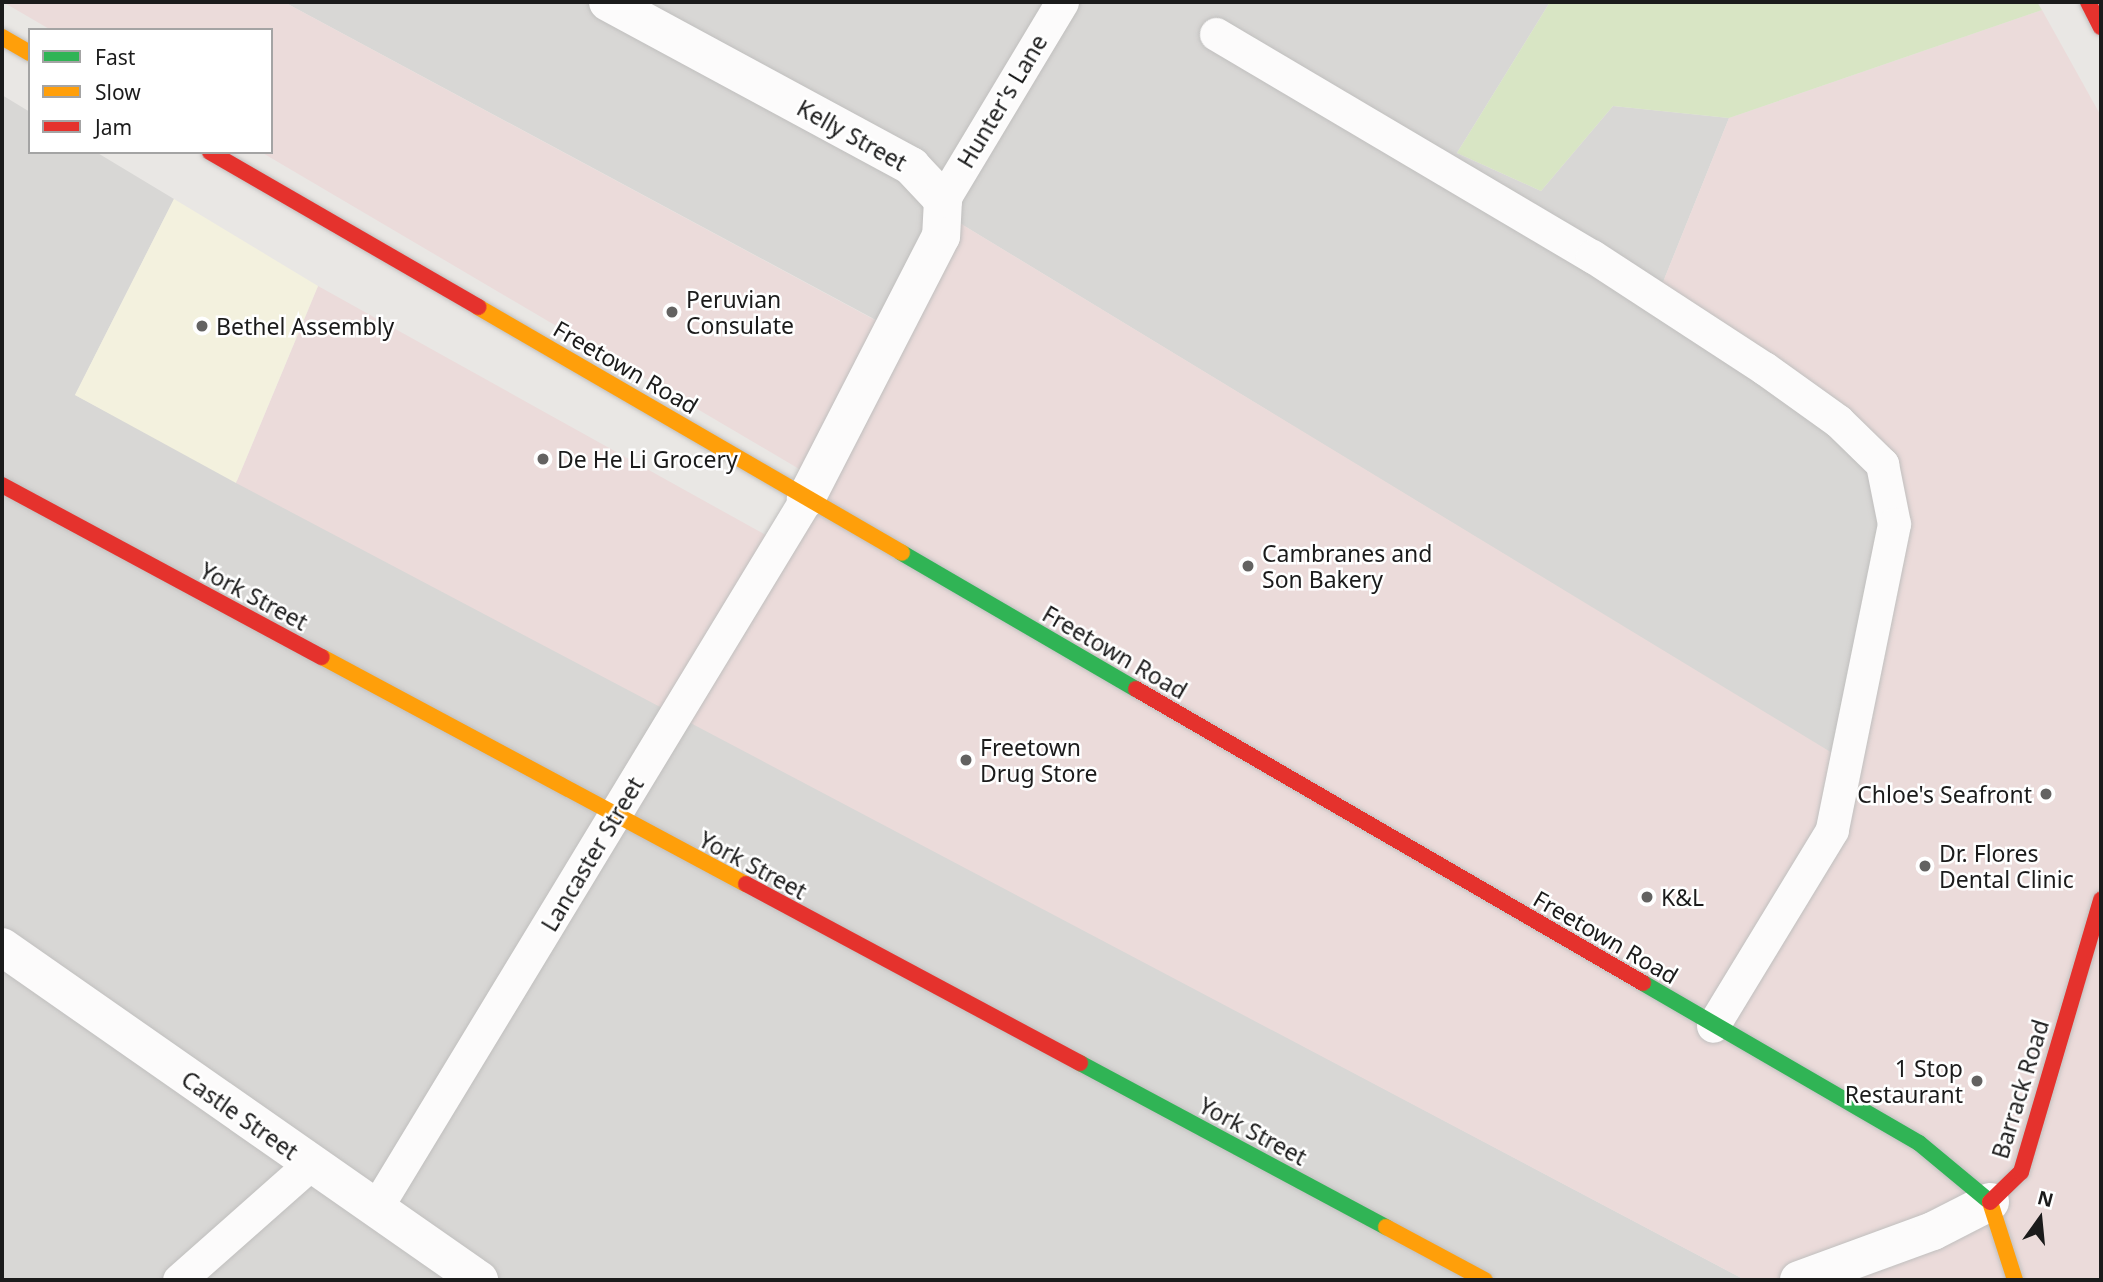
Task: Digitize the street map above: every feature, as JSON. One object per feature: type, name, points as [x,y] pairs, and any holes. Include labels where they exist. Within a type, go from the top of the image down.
[{"type":"main road","points":[[2088,2],[2101,27]]},
{"type":"main road","points":[[2,37],[28,51]]},
{"type":"main road","name":"Freetown Road","points":[[213,154],[1713,1026],[1919,1143],[1990,1202]]},
{"type":"main road","name":"York Street","points":[[2,485],[615,817],[1485,1280]]},
{"type":"main road","name":"Barrack Road","points":[[1990,1202],[2021,1172],[2101,900]]},
{"type":"main road","points":[[1990,1202],[2015,1280]]},
{"type":"street","name":"Kelly Street","points":[[608,2],[911,166],[943,200]]},
{"type":"street","points":[[806,499],[941,236],[943,200]]},
{"type":"street","name":"Castle Street","points":[[2,947],[479,1280]]},
{"type":"street","points":[[1799,1280],[1933,1231],[1990,1202]]},
{"type":"lane","name":"Hunter's Lane","points":[[943,200],[1062,2]]},
{"type":"lane","points":[[1216,34],[1592,256],[1796,390],[1882,464],[1894,524],[1832,830],[1713,1026]]},
{"type":"lane","name":"Lancaster Street","points":[[376,1208],[806,499]]},
{"type":"lane","points":[[179,1280],[310,1164]]},
{"type":"shaded area","points":[[3,2],[284,2],[899,333],[953,219],[1847,762],[1896,515],[1848,429],[1655,302],[1729,118],[2042,10],[2101,116],[2101,1280],[1745,1280],[236,483],[318,286],[789,548],[828,486],[264,154],[273,154],[273,28],[48,28]]},
{"type":"shaded area","points":[[284,2],[1550,2],[1457,153],[1541,191],[1613,106],[1729,118],[1655,302],[1848,429],[1896,515],[1847,763],[953,219],[900,333]]},
{"type":"shaded area","points":[[2,95],[28,111],[28,154],[99,154],[174,199],[75,395],[1745,1280],[2,1280]]},
{"type":"shaded area","points":[[174,199],[318,286],[236,483],[75,395]]},
{"type":"green space","points":[[1550,2],[2037,2],[2042,10],[1729,118],[1613,106],[1541,191],[1457,153]]},
{"type":"traffic: fast","points":[[902,553],[1136,689]]},
{"type":"traffic: fast","points":[[1643,983],[1919,1143],[1990,1202]]},
{"type":"traffic: fast","points":[[1080,1063],[1386,1227]]},
{"type":"traffic: slow","points":[[2,37],[28,52]]},
{"type":"traffic: slow","points":[[478,307],[902,553]]},
{"type":"traffic: slow","points":[[322,657],[746,884]]},
{"type":"traffic: slow","points":[[1990,1202],[2015,1280]]},
{"type":"traffic: slow","points":[[1386,1227],[1485,1280]]},
{"type":"traffic: jam","points":[[2088,2],[2101,27]]},
{"type":"traffic: jam","points":[[213,154],[478,307]]},
{"type":"traffic: jam","points":[[2,485],[322,657]]},
{"type":"traffic: jam","points":[[1136,689],[1643,983]]},
{"type":"traffic: jam","points":[[746,884],[1080,1063]]},
{"type":"traffic: jam","points":[[1990,1202],[2021,1172],[2101,900]]},
{"type":"place","name":"Peruvian Consulate","points":[[672,312]]},
{"type":"place","name":"Bethel Assembly","points":[[202,326]]},
{"type":"place","name":"De He Li Grocery","points":[[543,459]]},
{"type":"place","name":"Cambranes and Son Bakery","points":[[1248,566]]},
{"type":"place","name":"Freetown Drug Store","points":[[966,760]]},
{"type":"place","name":"Chloe's Seafront","points":[[2046,794]]},
{"type":"place","name":"Dr. Flores Dental Clinic","points":[[1925,866]]},
{"type":"place","name":"K&L","points":[[1647,897]]},
{"type":"place","name":"1 Stop Restaurant","points":[[1977,1081]]}]
